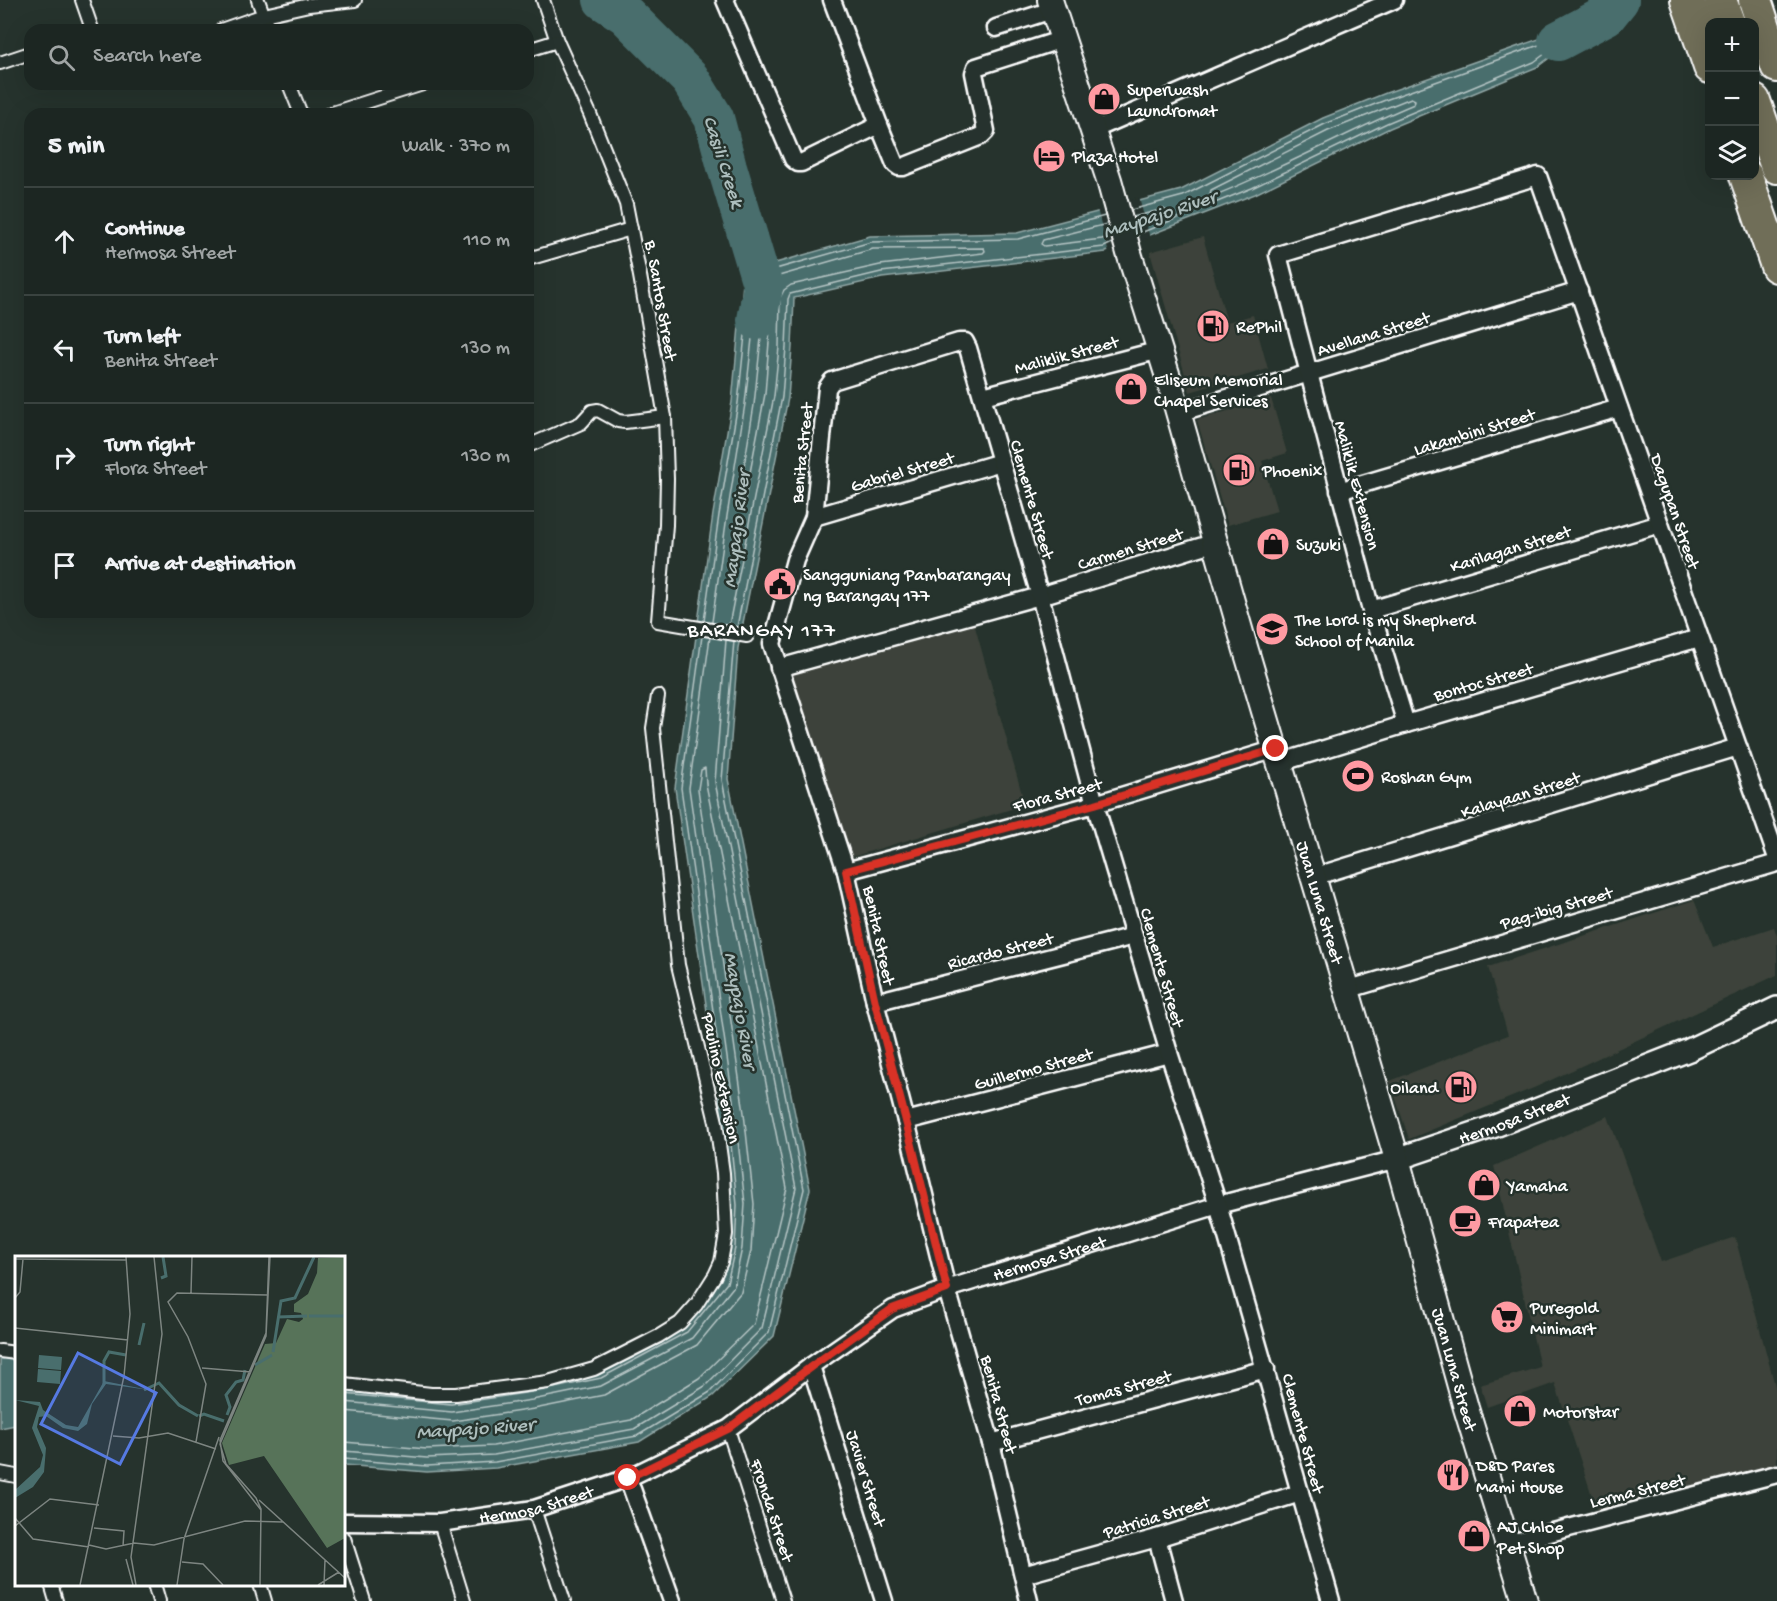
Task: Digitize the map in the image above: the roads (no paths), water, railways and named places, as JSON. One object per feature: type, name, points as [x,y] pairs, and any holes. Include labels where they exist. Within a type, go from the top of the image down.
[{"type":"highway","points":[[1687,0],[1705,52]]},
{"type":"highway","points":[[1720,0],[1727,18]]},
{"type":"highway","points":[[1755,0],[1777,66]]},
{"type":"highway","points":[[1759,113],[1777,167]]},
{"type":"highway","points":[[1747,180],[1777,266]]},
{"type":"main road","name":"Juan Luna Street","points":[[1051,5],[1093,130],[1160,350],[1312,877],[1397,1159],[1463,1397],[1525,1601]]},
{"type":"street","points":[[82,0],[90,24]]},
{"type":"street","points":[[258,0],[267,24]]},
{"type":"street","points":[[239,24],[264,15],[309,5],[355,0]]},
{"type":"street","name":"B. Santos Street","points":[[543,0],[557,41],[590,114],[626,204],[631,229],[665,417],[666,525],[658,621],[747,636]]},
{"type":"street","points":[[725,0],[795,163],[801,164],[879,125]]},
{"type":"street","points":[[832,0],[879,125],[895,164],[899,167],[981,136],[986,131],[974,73],[976,68],[1063,39]]},
{"type":"street","points":[[1093,130],[1394,0]]},
{"type":"street","points":[[996,28],[1051,5]]},
{"type":"street","points":[[534,48],[557,41]]},
{"type":"street","points":[[0,63],[24,55]]},
{"type":"street","points":[[292,90],[299,108]]},
{"type":"street","points":[[348,108],[404,90]]},
{"type":"street","name":"Dagupan Street","points":[[1278,255],[1538,176],[1777,861]]},
{"type":"street","points":[[534,257],[631,229]]},
{"type":"street","name":"Maliklik Extension","points":[[1278,255],[1371,610],[1406,724]]},
{"type":"street","name":"Avellana Street","points":[[1178,413],[1579,291]]},
{"type":"street","name":"Clemente Street","points":[[965,342],[983,396],[1040,596],[1095,804],[1169,1053],[1218,1205],[1330,1601]]},
{"type":"street","name":"Benita Street","points":[[965,342],[832,381],[827,388],[814,517],[795,560],[772,645],[846,871],[875,1002],[947,1289],[991,1443],[1029,1601]]},
{"type":"street","name":"Maliklik Street","points":[[983,396],[1160,350]]},
{"type":"street","name":"Lakambini Street","points":[[1339,491],[1619,408]]},
{"type":"street","points":[[534,443],[581,423],[592,411],[598,410],[618,421],[626,422],[665,417]]},
{"type":"street","name":"Gabriel Street","points":[[814,517],[1001,462]]},
{"type":"street","name":"Karilagan Street","points":[[1371,610],[1660,524]]},
{"type":"street","name":"Carmen Street","points":[[779,668],[1040,596],[1216,542]]},
{"type":"street","name":"Bontoc Street","points":[[1278,756],[1406,724],[1699,638]]},
{"type":"street","name":"Paulino Extension","points":[[345,1384],[431,1394],[456,1394],[548,1382],[594,1369],[680,1323],[696,1305],[721,1262],[726,1234],[723,1173],[716,1122],[678,965],[653,728],[658,696]]},
{"type":"street","name":"Kalayaan Street","points":[[1312,877],[1738,747]]},
{"type":"street","name":"Flora Street","points":[[846,871],[1278,756]]},
{"type":"street","name":"Pag-ibig Street","points":[[1346,990],[1777,861]]},
{"type":"street","name":"Ricardo Street","points":[[875,1002],[1134,936]]},
{"type":"street","name":"Hermosa Street","points":[[345,1522],[440,1522],[534,1509],[628,1478],[728,1429],[892,1309],[947,1289],[1218,1205],[1397,1159],[1495,1126],[1689,1050],[1777,1008]]},
{"type":"street","name":"Guillermo Street","points":[[906,1121],[1169,1053]]},
{"type":"street","points":[[0,1351],[15,1353]]},
{"type":"street","name":"Javier Street","points":[[812,1366],[884,1601]]},
{"type":"street","name":"Tomas Street","points":[[991,1443],[1266,1369]]},
{"type":"street","name":"Fronda Street","points":[[728,1429],[783,1601]]},
{"type":"street","points":[[0,1473],[15,1475]]},
{"type":"street","name":"Lerma Street","points":[[1507,1544],[1777,1474]]},
{"type":"street","points":[[628,1478],[672,1601]]},
{"type":"street","name":"Patricia Street","points":[[1023,1575],[1157,1538],[1300,1493]]},
{"type":"street","points":[[534,1509],[564,1601]]},
{"type":"street","points":[[440,1522],[464,1601]]},
{"type":"street","points":[[1157,1538],[1174,1601]]},
{"type":"street","points":[[345,1541],[364,1601]]},
{"type":"street","points":[[52,1586],[57,1601]]},
{"type":"street","points":[[155,1586],[159,1601]]},
{"type":"street","points":[[261,1586],[265,1601]]},
{"type":"water","points":[[1607,15],[1537,67],[1390,128],[1255,194],[1106,252],[882,278],[794,298],[788,398],[738,648],[728,779],[810,1189],[774,1336],[713,1396],[639,1442],[496,1468],[427,1472],[345,1465],[345,1388],[451,1398],[598,1373],[684,1327],[721,1280],[729,1247],[732,1206],[722,1116],[675,788],[713,514],[732,402],[744,272],[870,236],[1017,233],[1181,190],[1323,118],[1386,93]]},
{"type":"water","points":[[0,1355],[15,1357],[15,1425],[0,1428]]},
{"type":"waterway","name":"Casili Creek","points":[[603,0],[626,15],[690,79],[714,118],[763,287],[757,320]]},
{"type":"waterway","name":"Maypajo River","points":[[1558,41],[1607,15],[1619,0]]},
{"type":"place","name":"Superwash Laundromat","points":[[1104,99]]},
{"type":"place","name":"Plaza Hotel","points":[[1049,156]]},
{"type":"place","name":"RePhil","points":[[1213,326]]},
{"type":"place","name":"Eliseum Memorial Chapel Services","points":[[1131,389]]},
{"type":"place","name":"Phoenix","points":[[1239,470]]},
{"type":"place","name":"Suzuki","points":[[1273,544]]},
{"type":"place","name":"Sangguniang Pambarangay ng Barangay 177","points":[[780,584]]},
{"type":"place","name":"The Lord is my Shepherd School of Manila","points":[[1272,629]]},
{"type":"place","name":"Roshan Gym","points":[[1358,776]]},
{"type":"place","name":"Oiland","points":[[1461,1087]]},
{"type":"place","name":"Yamaha","points":[[1484,1185]]},
{"type":"place","name":"Frapatea","points":[[1465,1221]]},
{"type":"place","name":"Puregold Minimart","points":[[1507,1317]]},
{"type":"place","name":"Motorstar","points":[[1520,1411]]},
{"type":"place","name":"D&D Pares Mami House","points":[[1453,1475]]},
{"type":"place","name":"AJ Chloe Pet Shop","points":[[1474,1536]]},
{"type":"district","name":"BARANGAY 177","points":[[762,629]]}]
